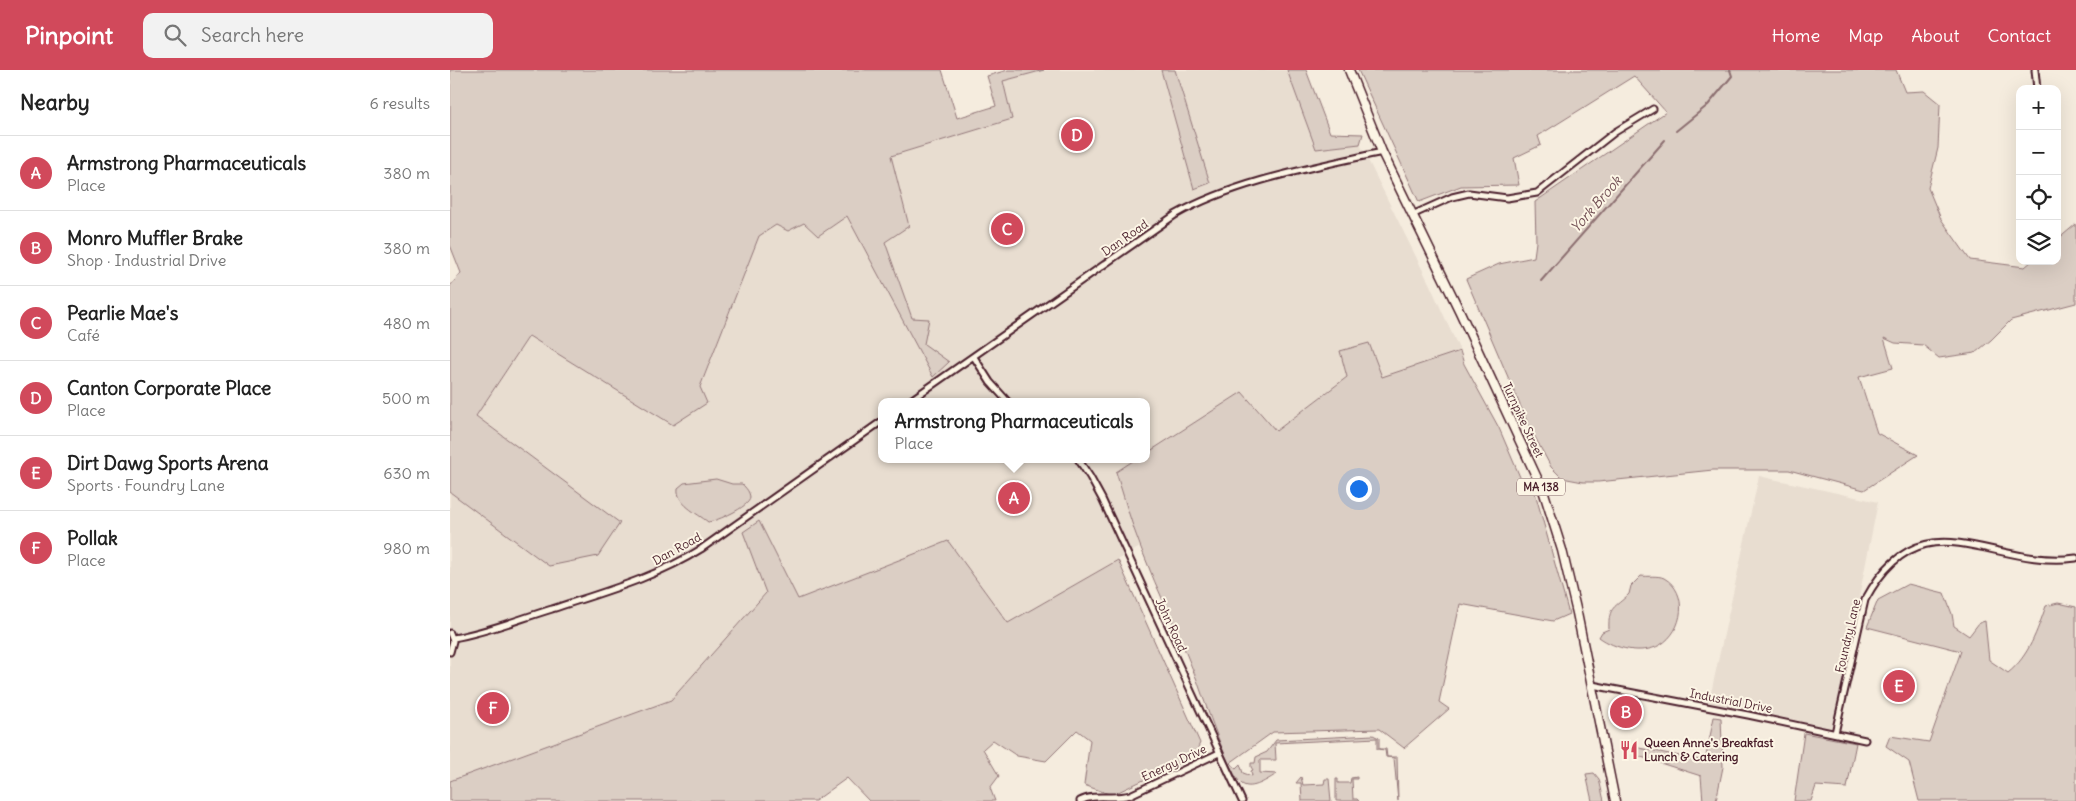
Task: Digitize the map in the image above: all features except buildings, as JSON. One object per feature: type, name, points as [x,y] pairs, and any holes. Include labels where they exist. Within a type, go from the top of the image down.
[{"type":"main road","name":"Turnpike Street","points":[[1349,70],[1382,152],[1544,493],[1562,550],[1577,613],[1615,801]]},
{"type":"street","points":[[2035,70],[2037,85]]},
{"type":"street","points":[[1412,215],[1452,197],[1469,193],[1508,198],[1537,193],[1615,132],[1653,108]]},
{"type":"street","name":"Dan Road","points":[[914,398],[1135,242],[1200,200],[1232,189],[1382,152]]},
{"type":"street","points":[[974,357],[990,382],[1004,398]]},
{"type":"street","name":"Dan Road","points":[[450,652],[453,646],[452,635],[478,634],[638,580],[673,565],[701,549],[878,424]]},
{"type":"street","name":"John Road","points":[[1081,463],[1102,500],[1242,801]]},
{"type":"street","name":"Foundry Lane","points":[[1835,733],[1865,600],[1875,580],[1889,564],[1918,546],[1944,542],[1966,543],[2018,556],[2061,560],[2076,558]]},
{"type":"street","name":"Industrial Drive","points":[[1592,685],[1677,700],[1866,740]]},
{"type":"street","name":"Energy Drive","points":[[1080,801],[1090,797],[1119,798],[1130,795],[1219,753]]},
{"type":"shaded area","points":[[450,70],[942,70],[957,118],[996,106],[987,76],[1008,70],[1044,70],[1003,81],[1012,119],[891,156],[909,226],[885,242],[912,318],[929,319],[924,344],[949,362],[933,377],[847,216],[818,236],[804,223],[788,231],[776,225],[759,236],[700,387],[707,403],[673,425],[529,336],[476,416],[620,523],[598,556],[549,566],[450,492],[450,286],[461,273],[450,245]]},
{"type":"shaded area","points":[[1044,70],[1161,70],[1194,189],[1210,183],[1175,70],[1287,70],[1316,149],[1360,144],[1430,285],[1460,351],[1382,377],[1341,351],[1347,377],[1276,431],[1242,392],[1150,451],[1150,398],[878,398],[878,463],[1130,463],[1116,472],[1140,547],[1008,623],[948,541],[798,599],[759,521],[744,532],[766,593],[671,700],[450,781],[450,492],[549,566],[620,524],[476,416],[529,336],[673,425],[700,388],[759,236],[776,225],[788,231],[804,223],[818,236],[847,216],[933,377],[924,344],[912,318],[885,242],[909,225],[891,156],[1012,119],[1003,81]]},
{"type":"shaded area","points":[[1161,70],[1175,70],[1210,183],[1194,189]]},
{"type":"shaded area","points":[[1287,70],[1306,70],[1330,133],[1363,134],[1360,144],[1316,149]]},
{"type":"shaded area","points":[[1358,70],[1896,70],[1905,92],[1924,91],[1940,104],[1938,148],[1928,188],[1941,219],[1970,260],[2025,267],[2027,265],[2061,265],[2061,237],[2076,224],[2076,303],[2011,320],[1975,353],[1939,358],[1923,345],[1895,343],[1884,338],[1893,368],[1859,377],[1877,433],[1918,455],[1864,490],[1789,470],[1713,470],[1583,482],[1562,478],[1551,467],[1529,426],[1466,279],[1499,264],[1534,257],[1536,242],[1535,202],[1666,112],[1634,76],[1538,136],[1541,145],[1514,158],[1519,185],[1461,186],[1419,202]]},
{"type":"shaded area","points":[[1369,343],[1382,377],[1460,351],[1464,364],[1499,428],[1526,491],[1534,489],[1569,614],[1553,621],[1460,604],[1439,702],[1449,709],[1404,748],[1379,729],[1273,732],[1230,763],[1236,768],[1240,764],[1243,773],[1252,776],[1251,763],[1255,763],[1256,757],[1267,752],[1276,740],[1373,735],[1379,738],[1379,749],[1386,749],[1387,757],[1397,757],[1398,801],[1394,758],[1386,757],[1385,750],[1377,749],[1377,738],[1275,743],[1276,760],[1260,760],[1260,773],[1277,774],[1260,784],[1246,786],[1242,784],[1237,778],[1224,752],[1197,680],[1141,548],[1116,472],[1130,463],[1150,463],[1150,451],[1242,392],[1276,431],[1347,377],[1340,351]]},
{"type":"shaded area","points":[[1759,476],[1878,502],[1833,728],[1709,702]]},
{"type":"shaded area","points":[[716,479],[732,484],[742,484],[749,492],[750,498],[739,509],[708,522],[693,512],[680,499],[678,488],[684,483]]},
{"type":"shaded area","points":[[759,521],[798,599],[948,541],[1008,623],[1118,560],[1200,743],[1194,756],[1112,795],[1084,785],[1090,740],[1077,730],[1046,761],[1017,756],[993,740],[983,749],[999,776],[990,788],[995,801],[869,801],[847,778],[815,801],[450,801],[450,781],[671,700],[766,593],[743,532]]},
{"type":"shaded area","points":[[1641,576],[1662,577],[1672,584],[1677,592],[1680,612],[1674,631],[1660,645],[1645,650],[1613,645],[1599,637],[1602,632],[1609,629],[1613,608],[1629,594],[1631,586]]},
{"type":"shaded area","points":[[1908,584],[1944,593],[1952,614],[1954,626],[1969,636],[1979,623],[1985,621],[1989,660],[2008,673],[2027,651],[2036,634],[2046,606],[2058,603],[2076,607],[2076,801],[1919,801],[1909,762],[1886,746],[1890,736],[1929,742],[1961,651],[1867,627],[1878,600]]},
{"type":"shaded area","points":[[1714,717],[1721,718],[1723,767],[1716,801],[1703,801],[1701,776],[1635,755],[1634,747],[1705,761]]},
{"type":"shaded area","points":[[1804,733],[1856,743],[1847,788],[1816,786],[1811,801],[1794,801]]},
{"type":"shaded area","points":[[1594,773],[1599,779],[1604,801],[1592,801],[1586,774]]},
{"type":"shaded area","points":[[1301,777],[1303,785],[1324,784],[1325,779],[1329,779],[1331,801],[1302,801],[1301,783],[1296,783]]},
{"type":"shaded area","points":[[1357,777],[1357,779],[1352,779],[1353,799],[1359,801],[1336,801],[1336,779],[1338,779],[1338,783],[1350,783],[1351,778]]},
{"type":"waterway","name":"York Brook","points":[[1676,131],[1708,105],[1732,76],[1730,70]]},
{"type":"waterway","name":"York Brook","points":[[1541,281],[1665,140]]},
{"type":"place","name":"Canton Corporate Place","points":[[1077,135]]},
{"type":"place","name":"Pearlie Mae's","points":[[1007,229]]},
{"type":"place","name":"Armstrong Pharmaceuticals","points":[[1014,498]]},
{"type":"place","name":"Dirt Dawg Sports Arena","points":[[1899,686]]},
{"type":"place","name":"Pollak","points":[[493,708]]},
{"type":"place","name":"Monro Muffler Brake","points":[[1626,712]]},
{"type":"place","name":"Queen Anne's Breakfast Lunch & Catering","points":[[1629,750]]}]
